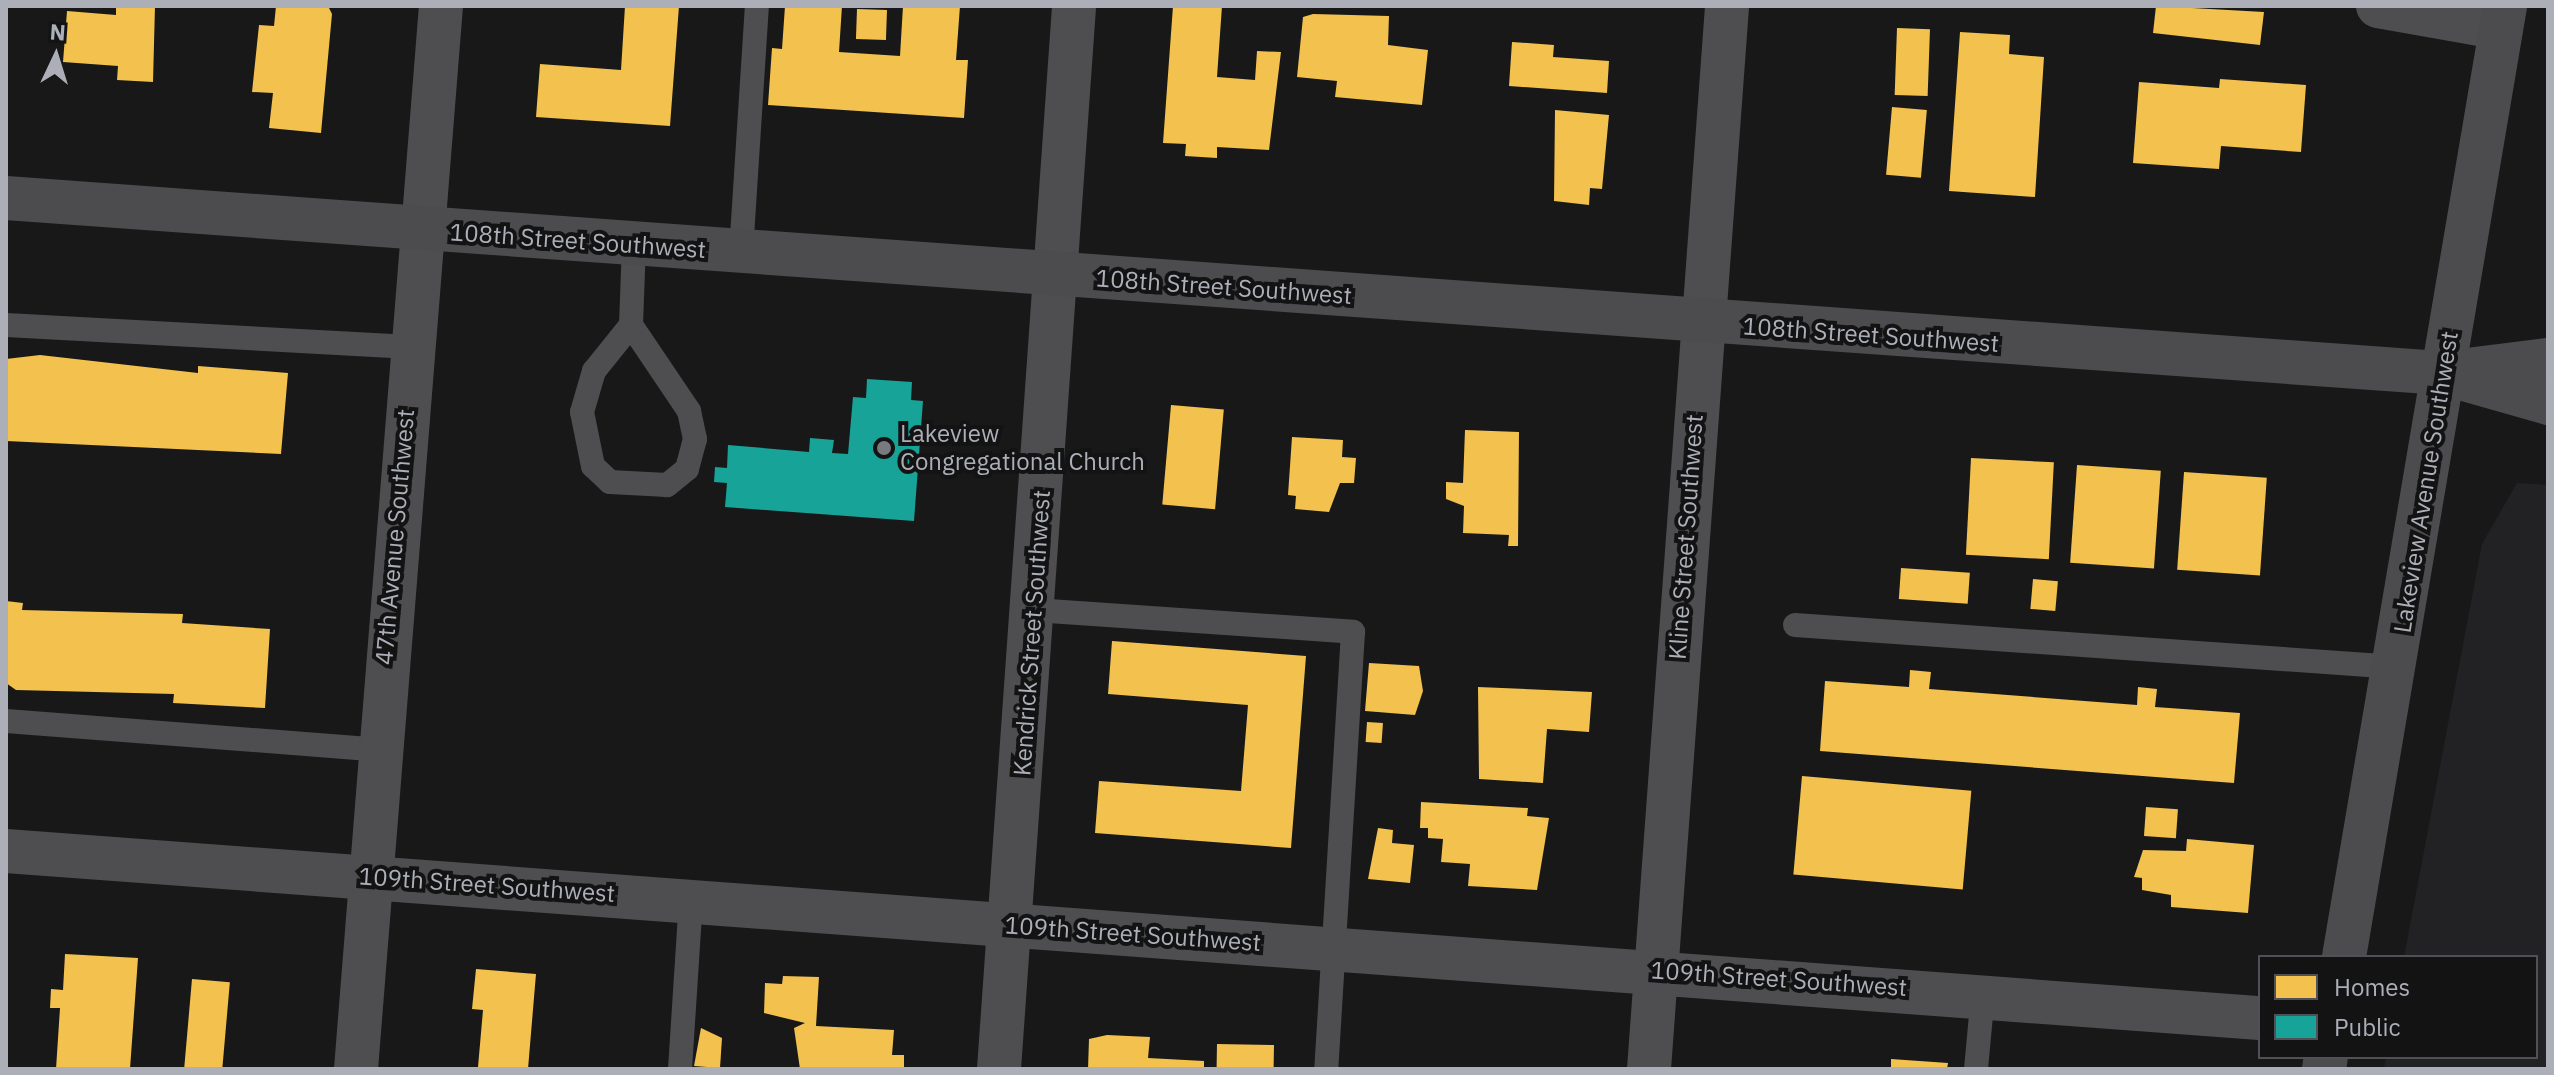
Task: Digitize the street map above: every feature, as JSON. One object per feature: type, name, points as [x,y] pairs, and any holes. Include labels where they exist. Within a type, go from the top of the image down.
[{"type":"street","name":"47th Avenue Southwest","points":[[356,1069],[410,347],[441,6]]},
{"type":"street","name":"Kendrick Street Southwest","points":[[999,1069],[1059,274],[1074,6]]},
{"type":"street","name":"Kline Street Southwest","points":[[1649,1069],[1701,323],[1727,6]]},
{"type":"street","points":[[2378,6],[2503,17]]},
{"type":"street","name":"Lakeview Avenue Southwest","points":[[2344,955],[2397,667],[2503,17]]},
{"type":"street","name":"108th Street Southwest","points":[[6,198],[1701,323],[2443,373],[2548,360]]},
{"type":"street","name":"108th Street Southwest","points":[[2443,373],[2548,403]]},
{"type":"street","name":"109th Street Southwest","points":[[6,851],[691,898],[1011,926],[1983,994],[2258,1018]]},
{"type":"lane","points":[[741,252],[757,6]]},
{"type":"lane","points":[[631,325],[594,371],[582,412],[593,466],[610,482],[667,485],[687,469],[695,439],[689,411],[631,325],[634,244]]},
{"type":"lane","points":[[6,325],[410,347]]},
{"type":"lane","points":[[1034,610],[1353,632],[1326,1069]]},
{"type":"lane","points":[[1795,625],[2397,667]]},
{"type":"lane","points":[[6,721],[379,750]]},
{"type":"lane","points":[[680,1069],[691,898]]},
{"type":"lane","points":[[1976,1069],[1983,994]]},
{"type":"shaded area","points":[[2517,483],[2548,485],[2548,1069],[2384,1069],[2386,1059],[2538,1059],[2538,955],[2404,955],[2482,544]]},
{"type":"building: Homes","points":[[116,6],[155,6],[153,82],[117,80],[118,66],[63,62],[67,11],[116,15]]},
{"type":"building: Homes","points":[[276,6],[328,6],[332,14],[321,133],[269,128],[273,93],[252,92],[259,25],[274,26]]},
{"type":"building: Homes","points":[[625,6],[679,6],[670,126],[536,117],[540,64],[621,70]]},
{"type":"building: Homes","points":[[785,6],[842,6],[839,52],[900,56],[903,6],[960,6],[956,60],[968,60],[964,118],[768,105],[772,48],[782,49]]},
{"type":"building: Homes","points":[[1173,6],[1222,6],[1217,77],[1255,80],[1257,51],[1281,52],[1269,150],[1217,147],[1217,158],[1185,156],[1186,144],[1163,143]]},
{"type":"building: Homes","points":[[2156,6],[2264,12],[2260,45],[2153,33]]},
{"type":"building: Homes","points":[[857,9],[887,10],[886,40],[856,39]]},
{"type":"building: Homes","points":[[1313,14],[1389,16],[1388,45],[1428,50],[1422,105],[1335,97],[1337,81],[1297,77],[1303,17]]},
{"type":"building: Homes","points":[[1897,28],[1930,29],[1928,96],[1895,95]]},
{"type":"building: Homes","points":[[1960,32],[2010,35],[2009,54],[2044,57],[2035,197],[1949,191]]},
{"type":"building: Homes","points":[[1512,42],[1554,45],[1553,57],[1609,61],[1607,93],[1509,86]]},
{"type":"building: Homes","points":[[2220,79],[2306,85],[2301,152],[2221,146],[2219,169],[2133,163],[2139,82],[2219,88]]},
{"type":"building: Homes","points":[[1892,107],[1927,110],[1921,178],[1886,175]]},
{"type":"building: Homes","points":[[1555,110],[1609,115],[1602,189],[1590,188],[1589,205],[1554,201]]},
{"type":"building: Homes","points":[[40,355],[198,373],[198,366],[288,373],[281,454],[6,441],[6,359]]},
{"type":"building: Homes","points":[[1171,405],[1224,410],[1215,509],[1162,505]]},
{"type":"building: Homes","points":[[1465,430],[1519,432],[1518,546],[1508,546],[1509,535],[1463,533],[1464,506],[1446,499],[1446,482],[1463,483]]},
{"type":"building: Homes","points":[[1292,437],[1343,440],[1342,457],[1356,458],[1354,483],[1340,483],[1329,512],[1295,509],[1296,496],[1288,495]]},
{"type":"building: Homes","points":[[1971,458],[2054,462],[2049,559],[1966,555]]},
{"type":"building: Homes","points":[[2077,465],[2161,471],[2154,569],[2070,563]]},
{"type":"building: Homes","points":[[2184,472],[2267,478],[2260,576],[2177,570]]},
{"type":"building: Homes","points":[[1901,568],[1970,573],[1968,604],[1899,599]]},
{"type":"building: Homes","points":[[2033,579],[2058,581],[2055,611],[2030,609]]},
{"type":"building: Homes","points":[[6,601],[23,603],[22,610],[183,614],[182,623],[270,629],[265,708],[173,703],[174,694],[16,690],[6,683]]},
{"type":"building: Homes","points":[[1112,641],[1306,656],[1291,848],[1095,833],[1099,781],[1241,791],[1248,705],[1108,694]]},
{"type":"building: Homes","points":[[1369,663],[1419,666],[1423,691],[1415,715],[1365,711]]},
{"type":"building: Homes","points":[[1910,670],[1931,672],[1929,689],[2137,705],[2138,687],[2157,689],[2155,707],[2240,713],[2234,783],[1820,751],[1825,681],[1909,687]]},
{"type":"building: Homes","points":[[1478,687],[1592,692],[1589,732],[1547,729],[1543,783],[1479,779]]},
{"type":"building: Homes","points":[[1367,722],[1383,723],[1382,743],[1366,742]]},
{"type":"building: Homes","points":[[1802,776],[1971,791],[1963,889],[1793,875]]},
{"type":"building: Homes","points":[[1421,802],[1528,808],[1527,816],[1549,818],[1537,890],[1468,886],[1470,864],[1441,862],[1443,839],[1428,838],[1428,828],[1420,828]]},
{"type":"building: Homes","points":[[2146,807],[2178,809],[2176,838],[2144,836]]},
{"type":"building: Homes","points":[[1378,828],[1393,830],[1392,843],[1414,845],[1410,883],[1368,879]]},
{"type":"building: Homes","points":[[2187,839],[2254,845],[2248,913],[2171,907],[2171,895],[2142,890],[2142,878],[2134,877],[2143,850],[2186,851]]},
{"type":"building: Homes","points":[[65,954],[138,958],[130,1069],[56,1069],[60,1008],[50,1008],[51,989],[63,990]]},
{"type":"building: Homes","points":[[476,969],[536,974],[528,1069],[478,1067],[483,1010],[472,1009]]},
{"type":"building: Homes","points":[[783,976],[819,977],[816,1026],[894,1030],[892,1055],[904,1055],[904,1069],[800,1069],[794,1028],[805,1023],[764,1013],[765,983],[782,984]]},
{"type":"building: Homes","points":[[192,979],[230,982],[222,1069],[184,1069]]},
{"type":"building: Homes","points":[[701,1028],[722,1038],[720,1068],[694,1066]]},
{"type":"building: Homes","points":[[1107,1035],[1150,1037],[1148,1058],[1204,1061],[1204,1069],[1088,1069],[1089,1039]]},
{"type":"building: Homes","points":[[1217,1044],[1274,1045],[1274,1069],[1217,1069]]},
{"type":"building: Homes","points":[[1891,1059],[1948,1063],[1947,1069],[1891,1069]]},
{"type":"building: Public","name":"Lakeview Congregational Church","points":[[867,379],[912,382],[911,400],[923,401],[914,521],[725,507],[727,483],[714,482],[715,467],[727,468],[728,445],[809,452],[810,438],[834,440],[832,453],[848,454],[853,397],[866,398]]},
{"type":"place","name":"Lakeview Congregational Church","points":[[884,448]]}]
